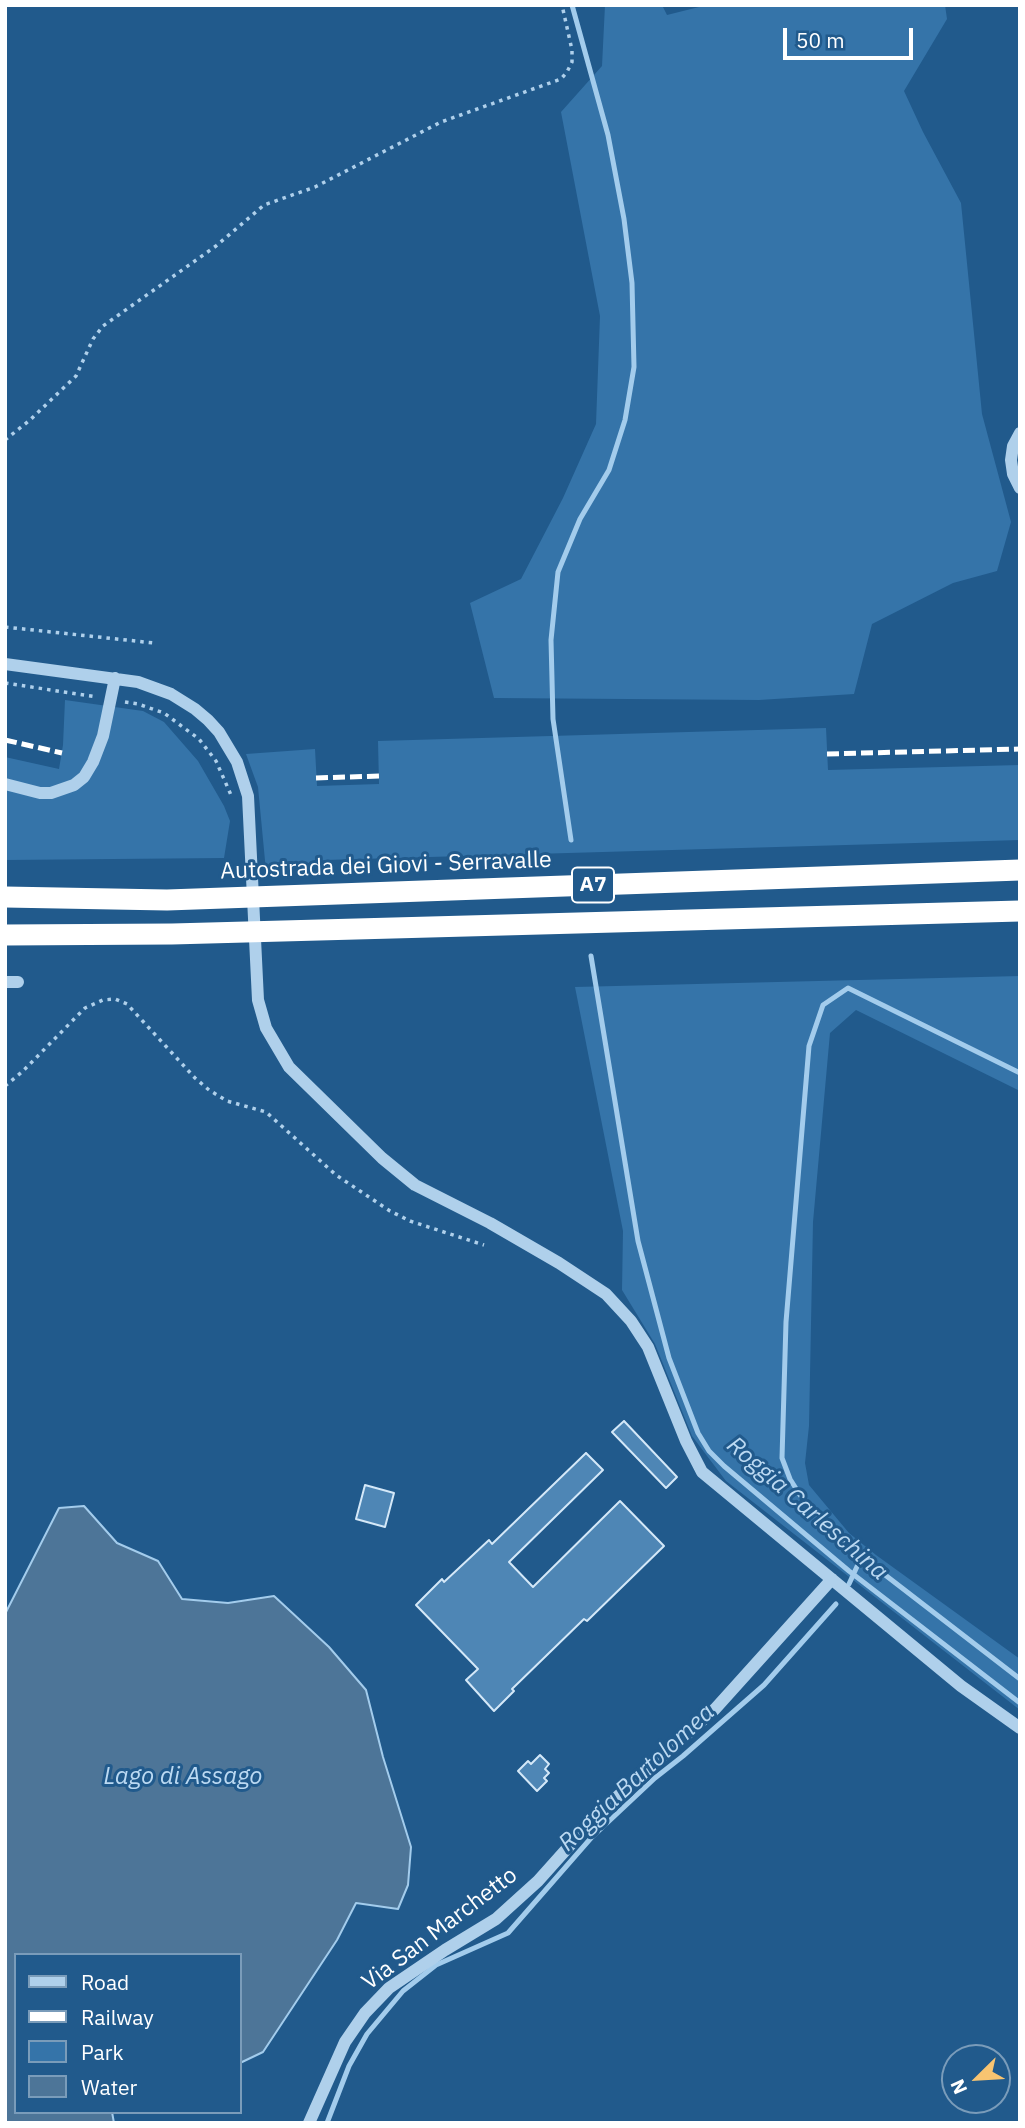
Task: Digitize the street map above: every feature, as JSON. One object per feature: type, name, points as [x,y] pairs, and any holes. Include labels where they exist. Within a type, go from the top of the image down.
[{"type":"highway","name":"Autostrada dei Giovi - Serravalle","points":[[5,897],[167,900],[1020,870]]},
{"type":"highway","name":"A7","points":[[5,935],[172,934],[1020,911]]},
{"type":"street","points":[[1020,433],[1013,446],[1011,460],[1013,474],[1020,488]]},
{"type":"street","points":[[5,664],[115,678],[155,687],[171,694],[208,720],[237,762],[249,805],[258,1000],[266,1028],[289,1068],[382,1158],[415,1185],[559,1262],[606,1294],[631,1321],[648,1347],[686,1441],[702,1472],[961,1686],[1020,1728]]},
{"type":"street","points":[[5,784],[40,793],[63,790],[84,776],[93,762],[103,736],[115,678]]},
{"type":"street","name":"Via San Marchetto","points":[[309,2123],[345,2042],[373,2004],[411,1972],[496,1919],[538,1881],[597,1815],[715,1709],[832,1579]]},
{"type":"path","points":[[5,440],[76,376],[93,339],[103,326],[216,246],[264,205],[315,187],[441,122],[561,79],[572,62],[562,5]]},
{"type":"path","points":[[5,627],[154,643]]},
{"type":"path","points":[[5,683],[138,704],[164,713],[199,739],[216,761],[229,793],[249,805]]},
{"type":"path","points":[[5,1086],[23,1072],[85,1008],[103,1000],[115,999],[127,1004],[209,1090],[227,1101],[266,1112],[336,1175],[379,1204],[410,1221],[484,1245]]},
{"type":"green space","points":[[605,5],[662,5],[667,15],[707,5],[945,5],[947,19],[904,91],[961,203],[982,414],[1011,522],[997,571],[953,583],[872,624],[854,694],[759,700],[494,698],[470,603],[521,579],[563,498],[596,424],[600,316],[561,112],[602,66]]},
{"type":"green space","points":[[65,700],[143,711],[164,722],[198,761],[224,806],[230,821],[224,858],[5,860],[5,757],[59,769]]},
{"type":"green space","points":[[826,728],[828,770],[1020,765],[1020,840],[325,860],[266,871],[258,787],[246,754],[315,749],[317,786],[379,784],[378,741]]},
{"type":"green space","points":[[1020,976],[1020,1091],[856,1010],[830,1033],[813,1222],[809,1426],[805,1463],[809,1485],[849,1533],[1020,1659],[1020,1710],[726,1481],[692,1436],[655,1344],[622,1290],[623,1231],[575,987]]},
{"type":"water","name":"Lago di Assago","points":[[84,1506],[117,1543],[158,1561],[182,1599],[228,1603],[274,1596],[329,1647],[366,1690],[383,1757],[411,1847],[408,1885],[398,1909],[356,1903],[337,1940],[263,2052],[242,2062],[242,1953],[14,1953],[14,2114],[112,2114],[114,2123],[5,2123],[5,1614],[59,1508]]},
{"type":"building","points":[[624,1421],[677,1477],[666,1488],[612,1432]]},
{"type":"building","points":[[586,1453],[603,1470],[509,1562],[533,1587],[620,1501],[664,1546],[587,1621],[584,1619],[512,1689],[514,1691],[494,1711],[466,1680],[478,1669],[416,1605],[442,1579],[444,1582],[489,1540],[492,1544]]},
{"type":"building","points":[[365,1485],[394,1493],[385,1527],[356,1519]]},
{"type":"building","points":[[540,1755],[549,1764],[545,1769],[549,1773],[544,1778],[547,1781],[537,1791],[518,1771],[528,1761],[531,1764]]},
{"type":"waterway","name":"Roggia Carleschina","points":[[571,840],[553,719],[551,640],[558,572],[580,519],[609,470],[625,420],[634,367],[632,283],[624,219],[608,135],[572,5]]},
{"type":"waterway","name":"Roggia Carleschina","points":[[591,956],[638,1241],[669,1358],[698,1433],[709,1451],[724,1466],[849,1571],[1020,1703]]},
{"type":"waterway","points":[[860,1560],[800,1495],[782,1458],[786,1322],[809,1046],[823,1005],[848,988],[1020,1073]]},
{"type":"waterway","points":[[849,1584],[860,1560],[867,1561],[1020,1679]]},
{"type":"waterway","name":"Roggia Bartolomea","points":[[327,2123],[349,2066],[367,2034],[403,1991],[436,1965],[508,1933],[591,1838],[655,1778],[764,1685],[836,1604]]},
{"type":"railway","points":[[5,740],[62,753]]},
{"type":"railway","points":[[827,754],[1020,749]]},
{"type":"railway","points":[[316,778],[379,776]]}]
